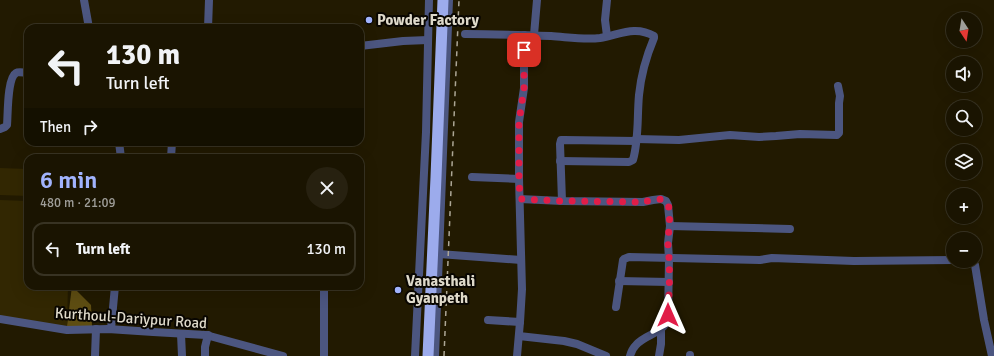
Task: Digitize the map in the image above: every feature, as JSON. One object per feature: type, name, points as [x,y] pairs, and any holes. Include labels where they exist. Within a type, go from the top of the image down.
[{"type":"highway","points":[[421,356],[433,94],[431,2]]},
{"type":"highway","points":[[428,356],[436,177],[447,3]]},
{"type":"street","points":[[84,0],[88,24]]},
{"type":"street","points":[[208,24],[209,0]]},
{"type":"street","points":[[534,35],[537,0]]},
{"type":"street","points":[[607,0],[605,20],[607,36]]},
{"type":"street","points":[[415,356],[426,132],[428,40],[431,2],[447,3],[435,356]]},
{"type":"street","points":[[464,34],[600,38],[632,31],[644,32],[653,35],[654,37],[647,55],[641,80],[633,159],[630,162],[560,161]]},
{"type":"street","points":[[517,356],[522,289],[519,122],[524,88],[524,35]]},
{"type":"street","points":[[364,46],[428,40]]},
{"type":"street","points":[[0,129],[6,125],[12,76],[17,73],[24,73]]},
{"type":"street","points":[[562,201],[560,142],[562,140],[679,140],[730,135],[759,137],[800,134],[837,135],[839,132],[840,96],[838,86]]},
{"type":"street","points":[[472,177],[519,179]]},
{"type":"street","points":[[520,199],[644,202],[661,200],[666,202],[668,205],[670,226],[668,243],[668,315],[666,323],[661,329],[636,344],[630,356]]},
{"type":"street","points":[[670,226],[790,229]]},
{"type":"street","points":[[438,254],[521,260]]},
{"type":"street","points":[[616,307],[623,260],[626,258],[760,260],[772,258],[854,261],[946,260]]},
{"type":"street","points":[[975,268],[984,320],[992,356]]},
{"type":"street","points":[[619,281],[669,282]]},
{"type":"street","points":[[111,329],[115,290]]},
{"type":"street","points":[[324,290],[324,356]]},
{"type":"street","name":"Kurthoul-Dariypur Road","points":[[0,319],[67,330],[111,329],[208,335],[283,356]]},
{"type":"street","points":[[488,320],[520,322]]},
{"type":"street","points":[[417,321],[436,322]]},
{"type":"street","points":[[95,356],[96,329]]},
{"type":"street","points":[[659,356],[661,329]]},
{"type":"street","points":[[181,334],[182,356]]},
{"type":"street","points":[[205,356],[205,347],[208,335]]},
{"type":"street","points":[[519,336],[564,340],[606,356]]},
{"type":"shaded area","points":[[0,168],[24,169],[24,196],[0,195]]},
{"type":"shaded area","points":[[0,200],[24,201],[24,290],[68,290],[67,326],[0,321]]},
{"type":"shaded area","points":[[72,290],[76,290],[91,305],[92,326],[67,326]]},
{"type":"railway","points":[[444,356],[459,0]]},
{"type":"place","name":"Powder Factory","points":[[369,20]]},
{"type":"place","name":"Vanasthali Gyanpeth","points":[[398,290]]},
{"type":"route","points":[[524,50],[524,88],[519,122],[520,199],[644,202],[661,200],[666,202],[668,205],[670,226],[668,243],[668,315]]}]
